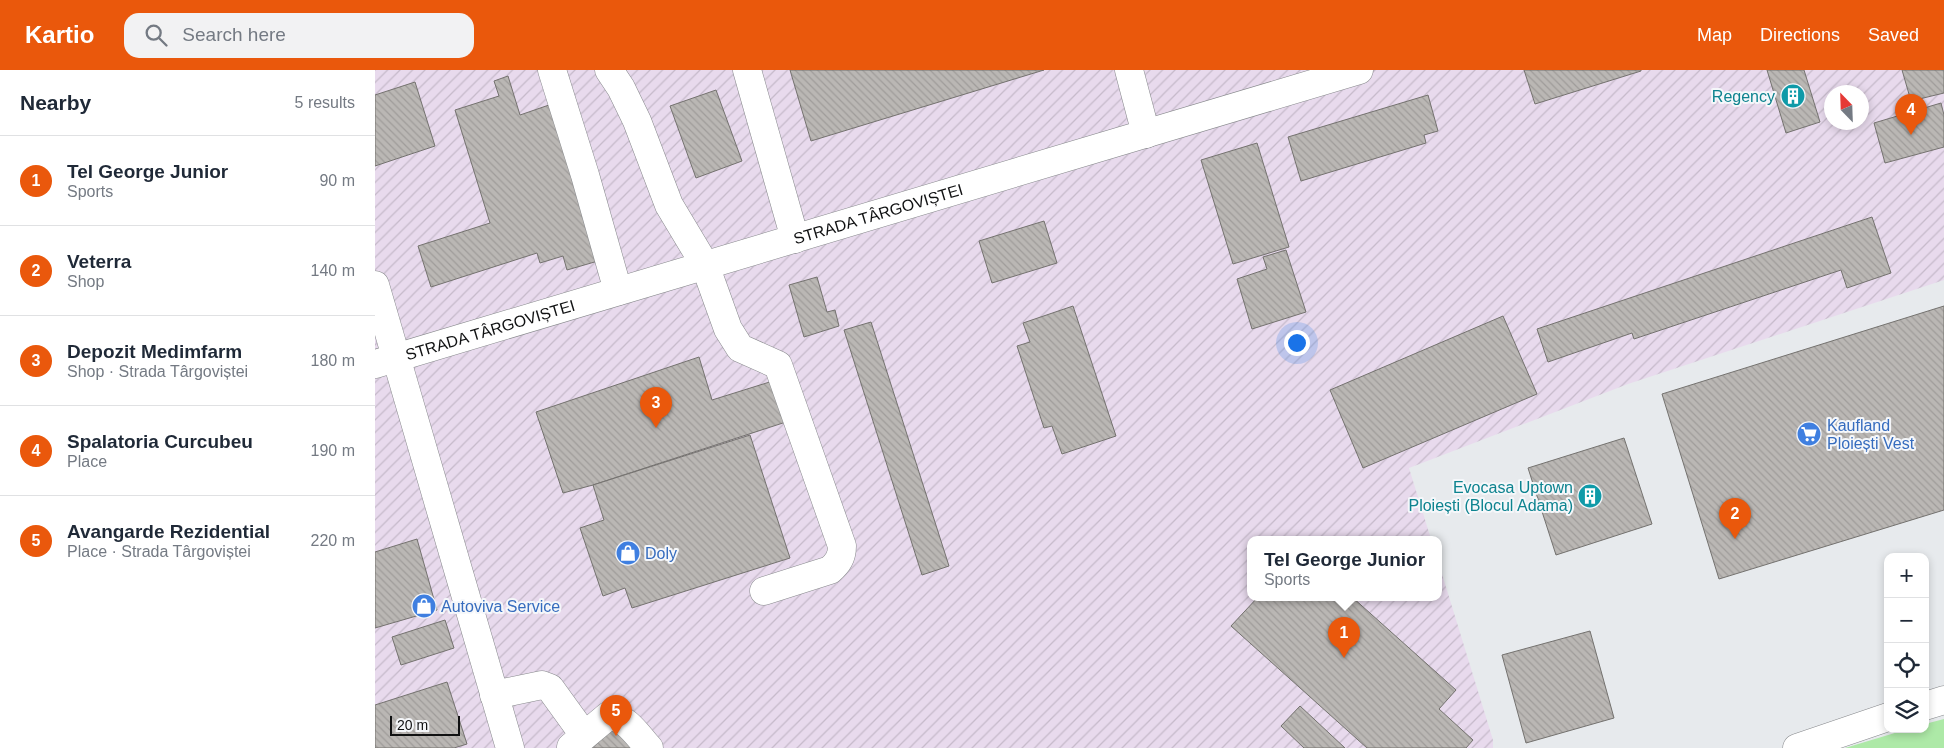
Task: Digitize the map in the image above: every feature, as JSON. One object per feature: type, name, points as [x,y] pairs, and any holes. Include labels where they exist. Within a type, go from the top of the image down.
[{"type":"street","points":[[552,70],[585,175],[618,291]]},
{"type":"street","points":[[609,70],[621,88],[637,121],[669,204],[705,265],[728,329],[740,348],[778,365],[842,546],[842,554],[830,570],[764,591]]},
{"type":"street","points":[[747,70],[795,238]]},
{"type":"street","points":[[1129,70],[1146,134]]},
{"type":"street","name":"STRADA TÂRGOVIȘTEI","points":[[386,361],[1359,70]]},
{"type":"street","name":"STRADA TÂRGOVIȘTEI","points":[[375,284],[386,361],[510,748]]},
{"type":"street","points":[[494,695],[542,685],[550,688],[577,742],[608,716],[616,716],[623,720],[649,748]]},
{"type":"street","points":[[1929,705],[1944,700]]},
{"type":"street","points":[[1797,748],[1884,718]]},
{"type":"shaded area","points":[[375,70],[1944,70],[1944,280],[1628,384],[1409,468],[1430,536],[1247,536],[1247,601],[1442,601],[1442,574],[1493,740],[1493,748],[375,748]]},
{"type":"green space","points":[[1944,719],[1944,748],[1845,748],[1895,733],[1929,733],[1929,723]]},
{"type":"building","points":[[790,70],[1044,70],[811,141]]},
{"type":"building","points":[[1524,70],[1641,70],[1641,71],[1535,104]]},
{"type":"building","name":"Regency","points":[[1767,70],[1804,70],[1820,122],[1786,133]]},
{"type":"building","points":[[1902,70],[1944,70],[1944,93],[1911,101]]},
{"type":"building","points":[[508,76],[520,115],[549,105],[598,261],[567,270],[563,256],[540,263],[537,253],[431,287],[418,246],[490,223],[455,110],[499,96],[494,81]]},
{"type":"building","points":[[415,82],[435,146],[375,166],[375,95]]},
{"type":"building","points":[[716,90],[742,161],[696,178],[670,106]]},
{"type":"building","points":[[1428,95],[1438,131],[1424,135],[1426,143],[1301,181],[1288,137]]},
{"type":"building","points":[[1941,103],[1944,115],[1944,147],[1885,163],[1874,123]]},
{"type":"building","points":[[1257,143],[1289,247],[1233,264],[1201,160]]},
{"type":"building","points":[[1872,217],[1891,273],[1847,288],[1841,270],[1634,339],[1632,333],[1548,362],[1537,329]]},
{"type":"building","points":[[1044,221],[1057,263],[992,283],[979,241]]},
{"type":"building","points":[[1286,250],[1306,312],[1252,329],[1237,279],[1267,269],[1263,257]]},
{"type":"building","points":[[817,277],[827,312],[835,310],[839,326],[804,337],[789,285]]},
{"type":"building","points":[[1073,306],[1116,436],[1062,454],[1052,426],[1044,428],[1017,346],[1030,342],[1023,323]]},
{"type":"building","name":"Kaufland Ploiești Vest","points":[[1944,306],[1944,510],[1719,579],[1662,394]]},
{"type":"building","points":[[1503,316],[1537,394],[1363,468],[1330,390]]},
{"type":"building","points":[[871,322],[949,566],[922,575],[844,330]]},
{"type":"building","points":[[699,357],[712,400],[776,380],[789,421],[563,493],[536,412]]},
{"type":"building","points":[[750,435],[790,558],[632,608],[625,588],[603,596],[580,528],[604,520],[593,485]]},
{"type":"building","name":"Evocasa Uptown Ploiești (Blocul Adama)","points":[[1624,438],[1652,524],[1556,555],[1528,468]]},
{"type":"building","points":[[417,539],[437,610],[375,628],[375,552]]},
{"type":"building","points":[[1254,601],[1356,601],[1456,690],[1439,709],[1473,740],[1466,748],[1367,748],[1231,626]]},
{"type":"building","points":[[445,620],[454,648],[401,665],[392,637]]},
{"type":"building","points":[[1590,631],[1614,718],[1526,743],[1502,655]]},
{"type":"building","points":[[447,682],[467,744],[454,748],[375,748],[375,705]]},
{"type":"building","points":[[1300,706],[1345,748],[1304,748],[1281,726]]},
{"type":"building","points":[[617,725],[639,748],[592,748]]},
{"type":"place","name":"Regency","points":[[1793,96]]},
{"type":"place","name":"Spalatoria Curcubeu","points":[[1911,135]]},
{"type":"place","name":"Depozit Medimfarm","points":[[656,428]]},
{"type":"place","name":"Kaufland Ploiești Vest","points":[[1809,434]]},
{"type":"place","name":"Evocasa Uptown Ploiești (Blocul Adama)","points":[[1590,496]]},
{"type":"place","name":"Veterra","points":[[1735,539]]},
{"type":"place","name":"Doly","points":[[628,553]]},
{"type":"place","name":"Autoviva Service","points":[[424,606]]},
{"type":"place","name":"Tel George Junior","points":[[1344,658]]},
{"type":"place","name":"Avangarde Rezidential","points":[[616,736]]}]
